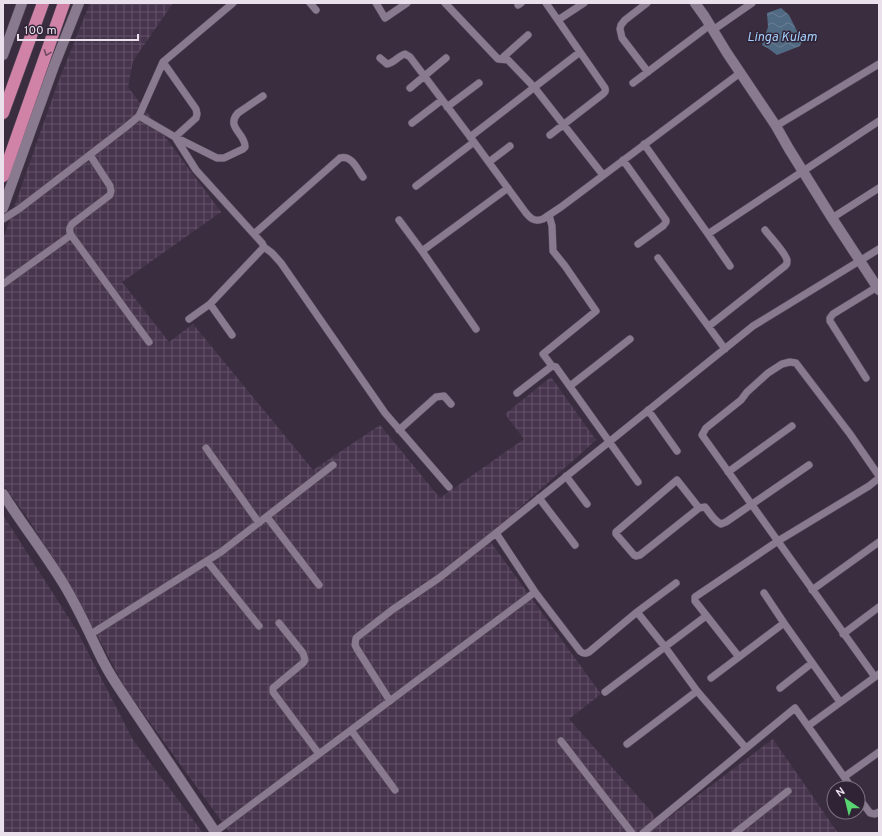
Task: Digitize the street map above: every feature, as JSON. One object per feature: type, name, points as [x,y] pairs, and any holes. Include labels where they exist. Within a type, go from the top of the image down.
[{"type":"highway","points":[[3,113],[43,3]]},
{"type":"highway","points":[[3,176],[64,3]]},
{"type":"street","points":[[3,55],[22,3]]},
{"type":"street","points":[[3,208],[54,66],[79,3]]},
{"type":"street","points":[[3,219],[19,209],[90,156],[139,116],[163,62],[233,3]]},
{"type":"street","points":[[310,3],[316,10]]},
{"type":"street","points":[[376,3],[385,18],[407,3]]},
{"type":"street","points":[[445,3],[498,59],[508,60],[534,88],[603,175]]},
{"type":"street","points":[[546,3],[605,88],[606,92],[550,135]]},
{"type":"street","points":[[558,20],[584,3]]},
{"type":"street","points":[[647,3],[625,20],[620,29],[622,38],[648,72]]},
{"type":"street","points":[[695,3],[776,126],[832,218],[878,288],[833,314],[830,318],[830,321],[866,378]]},
{"type":"street","points":[[633,83],[711,27],[752,3]]},
{"type":"street","points":[[501,59],[528,35]]},
{"type":"street","points":[[416,186],[534,88],[580,52]]},
{"type":"street","points":[[380,58],[387,64],[390,64],[402,55],[408,55],[530,218],[534,221],[539,221],[549,215],[740,73]]},
{"type":"street","points":[[410,88],[446,58]]},
{"type":"street","points":[[163,62],[196,109],[197,114],[196,118],[176,137]]},
{"type":"street","points":[[776,126],[879,64]]},
{"type":"street","points":[[447,107],[479,83]]},
{"type":"street","points":[[139,116],[218,158],[224,158],[245,148],[234,120],[235,116],[263,96]]},
{"type":"street","points":[[412,123],[442,100]]},
{"type":"street","points":[[708,234],[879,121]]},
{"type":"street","points":[[176,137],[196,170],[264,247],[281,263],[385,413],[449,487]]},
{"type":"street","points":[[644,144],[730,266]]},
{"type":"street","points":[[489,162],[510,146]]},
{"type":"street","points":[[90,156],[110,186],[110,195],[72,224],[69,231],[149,342]]},
{"type":"street","points":[[254,234],[340,158],[344,157],[351,159],[363,177]]},
{"type":"street","points":[[623,160],[666,220],[664,226],[638,244]]},
{"type":"street","points":[[422,251],[508,188]]},
{"type":"street","points":[[832,218],[879,188]]},
{"type":"street","points":[[549,215],[552,226],[552,251],[565,266],[596,311],[543,354],[552,366],[556,367],[638,482]]},
{"type":"street","points":[[399,220],[476,329]]},
{"type":"street","points":[[708,326],[787,264],[784,254],[765,230]]},
{"type":"street","points":[[3,284],[71,235]]},
{"type":"street","points":[[190,319],[210,304],[264,247]]},
{"type":"street","points":[[390,701],[356,649],[356,638],[392,610],[439,578],[753,326],[879,249]]},
{"type":"street","points":[[658,258],[725,349]]},
{"type":"street","points":[[210,304],[232,335]]},
{"type":"street","points":[[570,386],[630,339]]},
{"type":"street","points":[[739,657],[706,616],[695,601],[695,597],[778,541],[869,486],[879,477],[846,428],[796,363],[790,362],[782,364],[768,374],[747,392],[741,400],[706,428],[702,435],[778,541],[843,634],[877,675],[808,726]]},
{"type":"street","points":[[517,393],[552,366]]},
{"type":"street","points":[[399,430],[436,397],[444,396],[451,404]]},
{"type":"street","points":[[648,410],[677,451]]},
{"type":"street","points":[[728,472],[792,426]]},
{"type":"street","points":[[206,448],[259,523]]},
{"type":"street","points":[[91,634],[221,552],[332,464]]},
{"type":"street","points":[[699,508],[677,480],[615,533],[634,555],[640,555],[699,508],[705,507],[715,520],[721,524],[810,466]]},
{"type":"street","points":[[566,476],[587,504]]},
{"type":"street","points":[[3,494],[63,583],[119,688],[215,832],[535,592]]},
{"type":"street","points":[[539,498],[575,545]]},
{"type":"street","points":[[267,516],[318,585]]},
{"type":"street","points":[[496,533],[535,592],[583,653],[589,652],[637,612],[676,583]]},
{"type":"street","points":[[812,590],[879,542]]},
{"type":"street","points":[[207,561],[259,626]]},
{"type":"street","points":[[764,593],[840,702]]},
{"type":"street","points":[[843,634],[879,607]]},
{"type":"street","points":[[637,612],[697,690],[746,748]]},
{"type":"street","points":[[605,692],[706,616]]},
{"type":"street","points":[[279,623],[303,653],[305,660],[273,688],[273,692],[319,754]]},
{"type":"street","points":[[711,678],[784,623]]},
{"type":"street","points":[[780,688],[812,663]]},
{"type":"street","points":[[627,744],[697,690]]},
{"type":"street","points":[[643,833],[795,708],[846,780]]},
{"type":"street","points":[[351,730],[395,790]]},
{"type":"street","points":[[561,741],[632,833]]},
{"type":"street","points":[[844,777],[879,752]]},
{"type":"street","points":[[735,833],[788,791]]},
{"type":"street","points":[[866,808],[870,813],[875,814],[879,812]]},
{"type":"shaded area","points":[[90,3],[173,3],[133,61],[128,87],[221,212],[122,282],[169,342],[193,324],[313,470],[380,425],[440,498],[524,439],[505,414],[551,377],[596,440],[487,537],[601,694],[569,719],[650,810],[660,824],[773,739],[826,816],[826,820],[829,820],[838,833],[230,833],[125,688],[60,569],[25,514],[3,485],[3,239],[57,85]]},
{"type":"shaded area","points":[[3,515],[77,631],[133,740],[203,833],[3,833]]},
{"type":"water","name":"Linga Kulam","points":[[781,8],[789,15],[802,41],[800,46],[777,55],[762,45],[768,27],[767,13]]}]
